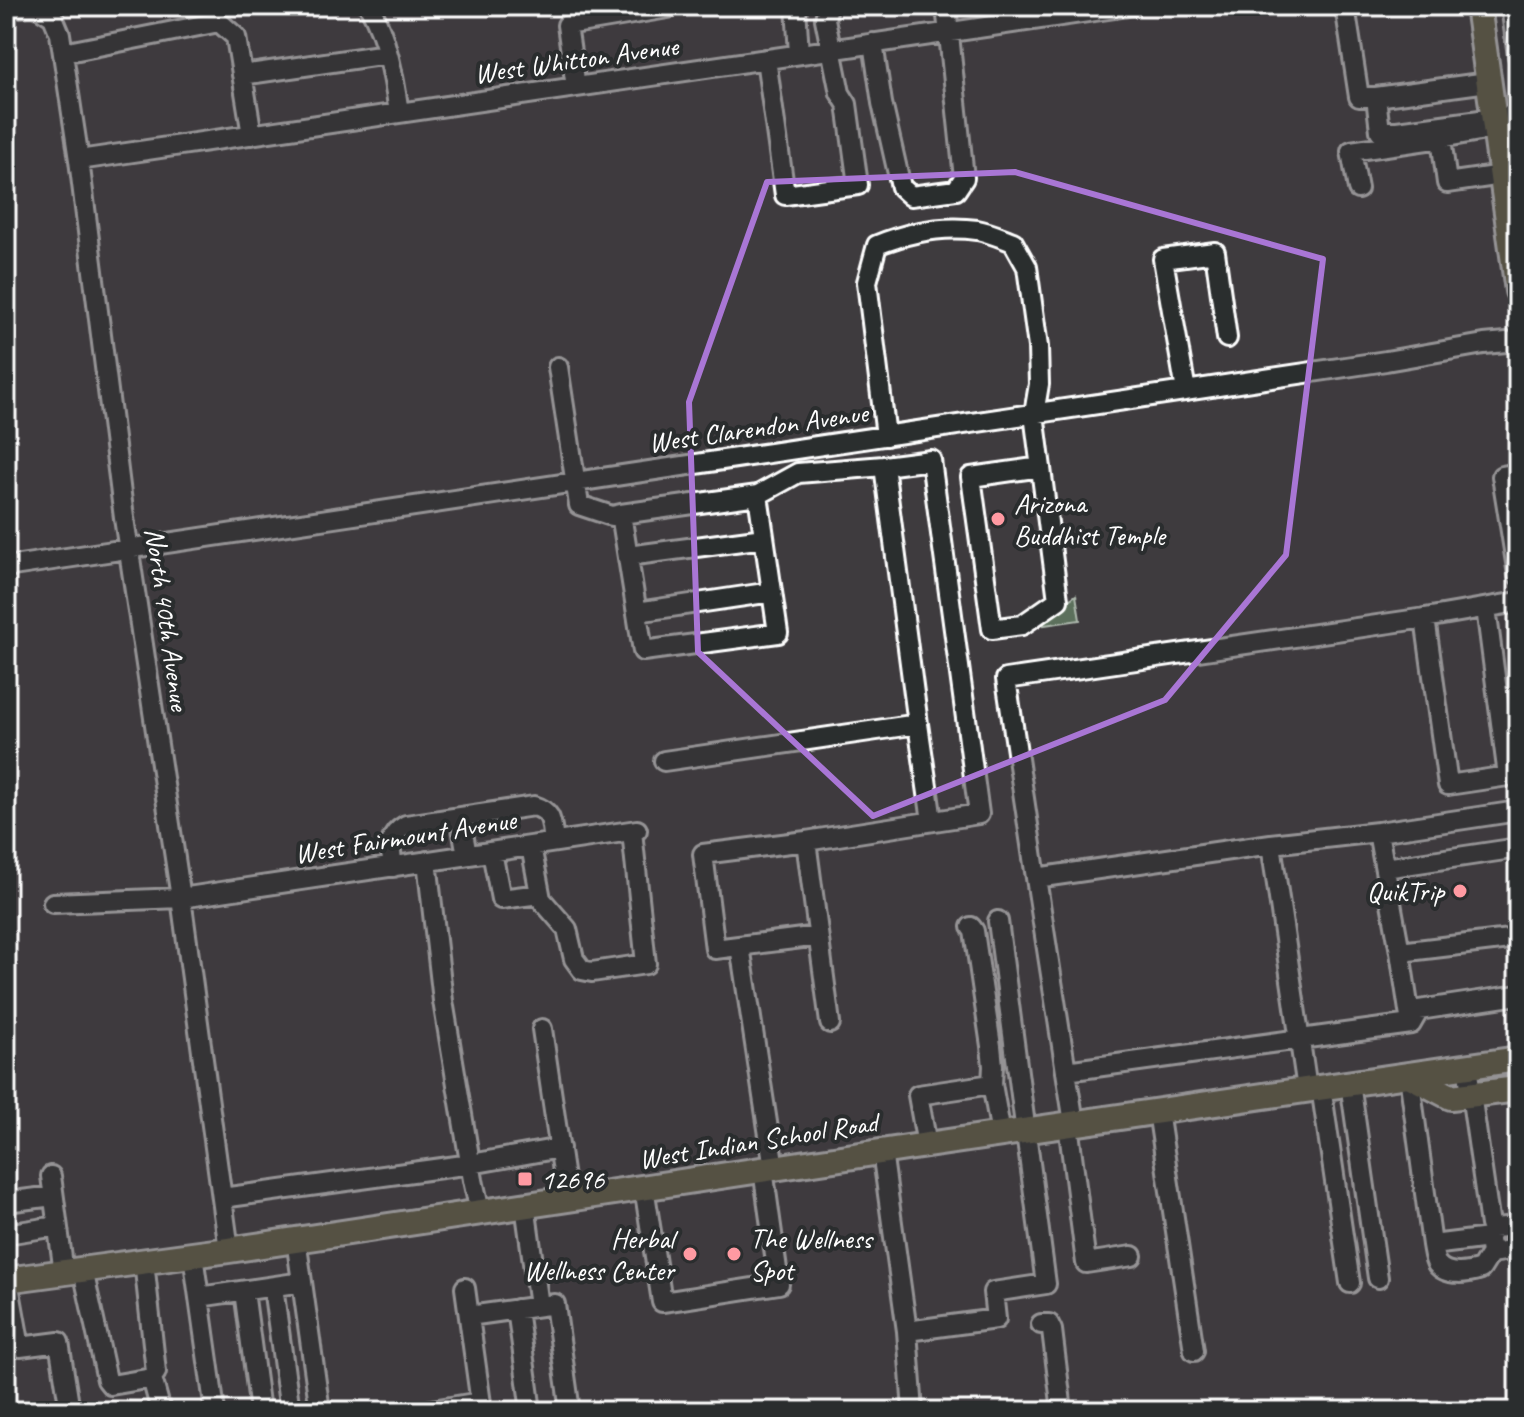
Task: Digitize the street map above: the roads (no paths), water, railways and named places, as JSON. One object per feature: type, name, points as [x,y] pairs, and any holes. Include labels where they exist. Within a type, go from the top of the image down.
[{"type":"main road","points":[[1478,6],[1518,291]]},
{"type":"main road","name":"West Indian School Road","points":[[7,1280],[229,1250],[1518,1059]]},
{"type":"main road","points":[[1409,1075],[1451,1097],[1518,1089]]},
{"type":"street","points":[[6,11],[34,6]]},
{"type":"street","name":"North 40th Avenue","points":[[34,6],[53,17],[63,53],[128,549],[181,898],[229,1250]]},
{"type":"street","points":[[369,6],[378,21],[399,113]]},
{"type":"street","points":[[796,6],[799,54]]},
{"type":"street","points":[[766,59],[785,195],[858,185],[847,104],[840,93],[825,19],[828,6]]},
{"type":"street","points":[[873,43],[882,103],[901,187],[911,196],[956,190],[964,178],[946,6]]},
{"type":"street","name":"West Whitton Avenue","points":[[79,160],[1129,6]]},
{"type":"street","points":[[1345,6],[1359,97],[1488,82]]},
{"type":"street","points":[[576,87],[566,15],[668,8]]},
{"type":"street","points":[[1513,11],[1518,56]]},
{"type":"street","points":[[63,53],[223,14],[236,37],[252,135]]},
{"type":"street","points":[[242,75],[387,54]]},
{"type":"street","points":[[1376,97],[1380,131],[1462,121],[1494,124]]},
{"type":"street","points":[[1358,189],[1351,151],[1441,138],[1518,115]]},
{"type":"street","points":[[1441,138],[1447,183],[1502,175]]},
{"type":"street","points":[[886,436],[867,282],[877,245],[905,234],[940,229],[979,230],[1013,242],[1027,267],[1038,347],[1039,384],[1034,414],[1041,467],[1058,600],[1022,625],[992,629],[971,477],[1041,467]]},
{"type":"street","points":[[1186,391],[1163,259],[1215,252],[1227,338]]},
{"type":"street","name":"West Clarendon Avenue","points":[[6,567],[1518,341]]},
{"type":"street","points":[[558,367],[579,505],[612,516],[758,495],[798,473],[931,460],[979,814],[703,854],[715,949],[818,936]]},
{"type":"street","points":[[884,466],[932,821]]},
{"type":"street","points":[[1518,473],[1502,476],[1518,575]]},
{"type":"street","points":[[621,514],[643,651],[778,633],[758,495]]},
{"type":"street","points":[[628,556],[764,538]]},
{"type":"street","points":[[637,612],[772,592]]},
{"type":"street","points":[[1132,1256],[1086,1263],[1066,1071],[1006,679],[1518,602]]},
{"type":"street","points":[[1448,785],[1508,776],[1486,608]]},
{"type":"street","points":[[1425,618],[1448,785],[1446,802],[1449,821]]},
{"type":"street","points":[[664,761],[918,724]]},
{"type":"street","points":[[393,867],[391,841],[396,830],[406,825],[534,806],[550,815],[554,842]]},
{"type":"street","points":[[1036,878],[1518,811]]},
{"type":"street","points":[[460,817],[467,855]]},
{"type":"street","name":"West Fairmount Avenue","points":[[53,903],[181,898],[634,830],[646,964],[592,972],[582,970],[574,959],[567,929],[540,894]]},
{"type":"street","points":[[1378,832],[1411,1024]]},
{"type":"street","points":[[806,841],[830,1023]]},
{"type":"street","points":[[1271,844],[1299,1039],[1314,1088],[1350,1283]]},
{"type":"street","points":[[492,852],[501,899],[540,894],[531,846]]},
{"type":"street","points":[[1385,868],[1518,848]]},
{"type":"street","points":[[427,861],[443,1001],[480,1212]]},
{"type":"street","points":[[907,1331],[996,1319],[993,1292],[1046,1284],[998,921]]},
{"type":"street","points":[[971,927],[977,947],[991,1046],[992,1084],[1001,1134]]},
{"type":"street","points":[[1400,952],[1518,938]]},
{"type":"street","points":[[644,1187],[662,1302],[779,1284],[740,946]]},
{"type":"street","points":[[1411,1024],[1419,1010],[1518,995]]},
{"type":"street","points":[[1066,1071],[1411,1024]]},
{"type":"street","points":[[542,1029],[567,1199]]},
{"type":"street","points":[[1409,1075],[1437,1264],[1446,1270],[1464,1274],[1481,1269],[1491,1239],[1467,1066]]},
{"type":"street","points":[[1350,1083],[1378,1278]]},
{"type":"street","points":[[927,1145],[918,1095],[992,1084]]},
{"type":"street","points":[[1158,1111],[1194,1351]]},
{"type":"street","points":[[222,1198],[471,1164],[560,1148]]},
{"type":"street","points":[[882,1151],[907,1331],[913,1411]]},
{"type":"street","points":[[51,1176],[57,1226],[111,1385],[152,1378],[156,1372],[144,1261]]},
{"type":"street","points":[[6,1202],[53,1196]]},
{"type":"street","points":[[525,1205],[539,1306]]},
{"type":"street","points":[[6,1234],[57,1226]]},
{"type":"street","points":[[1432,1245],[1491,1239],[1518,1226]]},
{"type":"street","points":[[296,1239],[320,1411]]},
{"type":"street","points":[[1491,1239],[1518,1249]]},
{"type":"street","points":[[193,1255],[215,1411]]},
{"type":"street","points":[[7,1280],[20,1347],[59,1342],[70,1411]]},
{"type":"street","points":[[199,1297],[302,1282]]},
{"type":"street","points":[[273,1287],[290,1411]]},
{"type":"street","points":[[426,1411],[482,1407],[465,1288]]},
{"type":"street","points":[[244,1291],[260,1411]]},
{"type":"street","points":[[469,1316],[555,1304],[570,1411]]},
{"type":"street","points":[[517,1309],[531,1411]]},
{"type":"street","points":[[1041,1324],[1049,1324],[1052,1330],[1062,1411]]},
{"type":"street","points":[[152,1378],[161,1411]]},
{"type":"place","name":"Arizona Buddhist Temple","points":[[998,519]]},
{"type":"place","name":"QuikTrip","points":[[1460,891]]},
{"type":"place","name":"12696","points":[[525,1179]]},
{"type":"place","name":"Herbal Wellness Center","points":[[690,1254]]},
{"type":"place","name":"The Wellness Spot","points":[[734,1254]]}]
